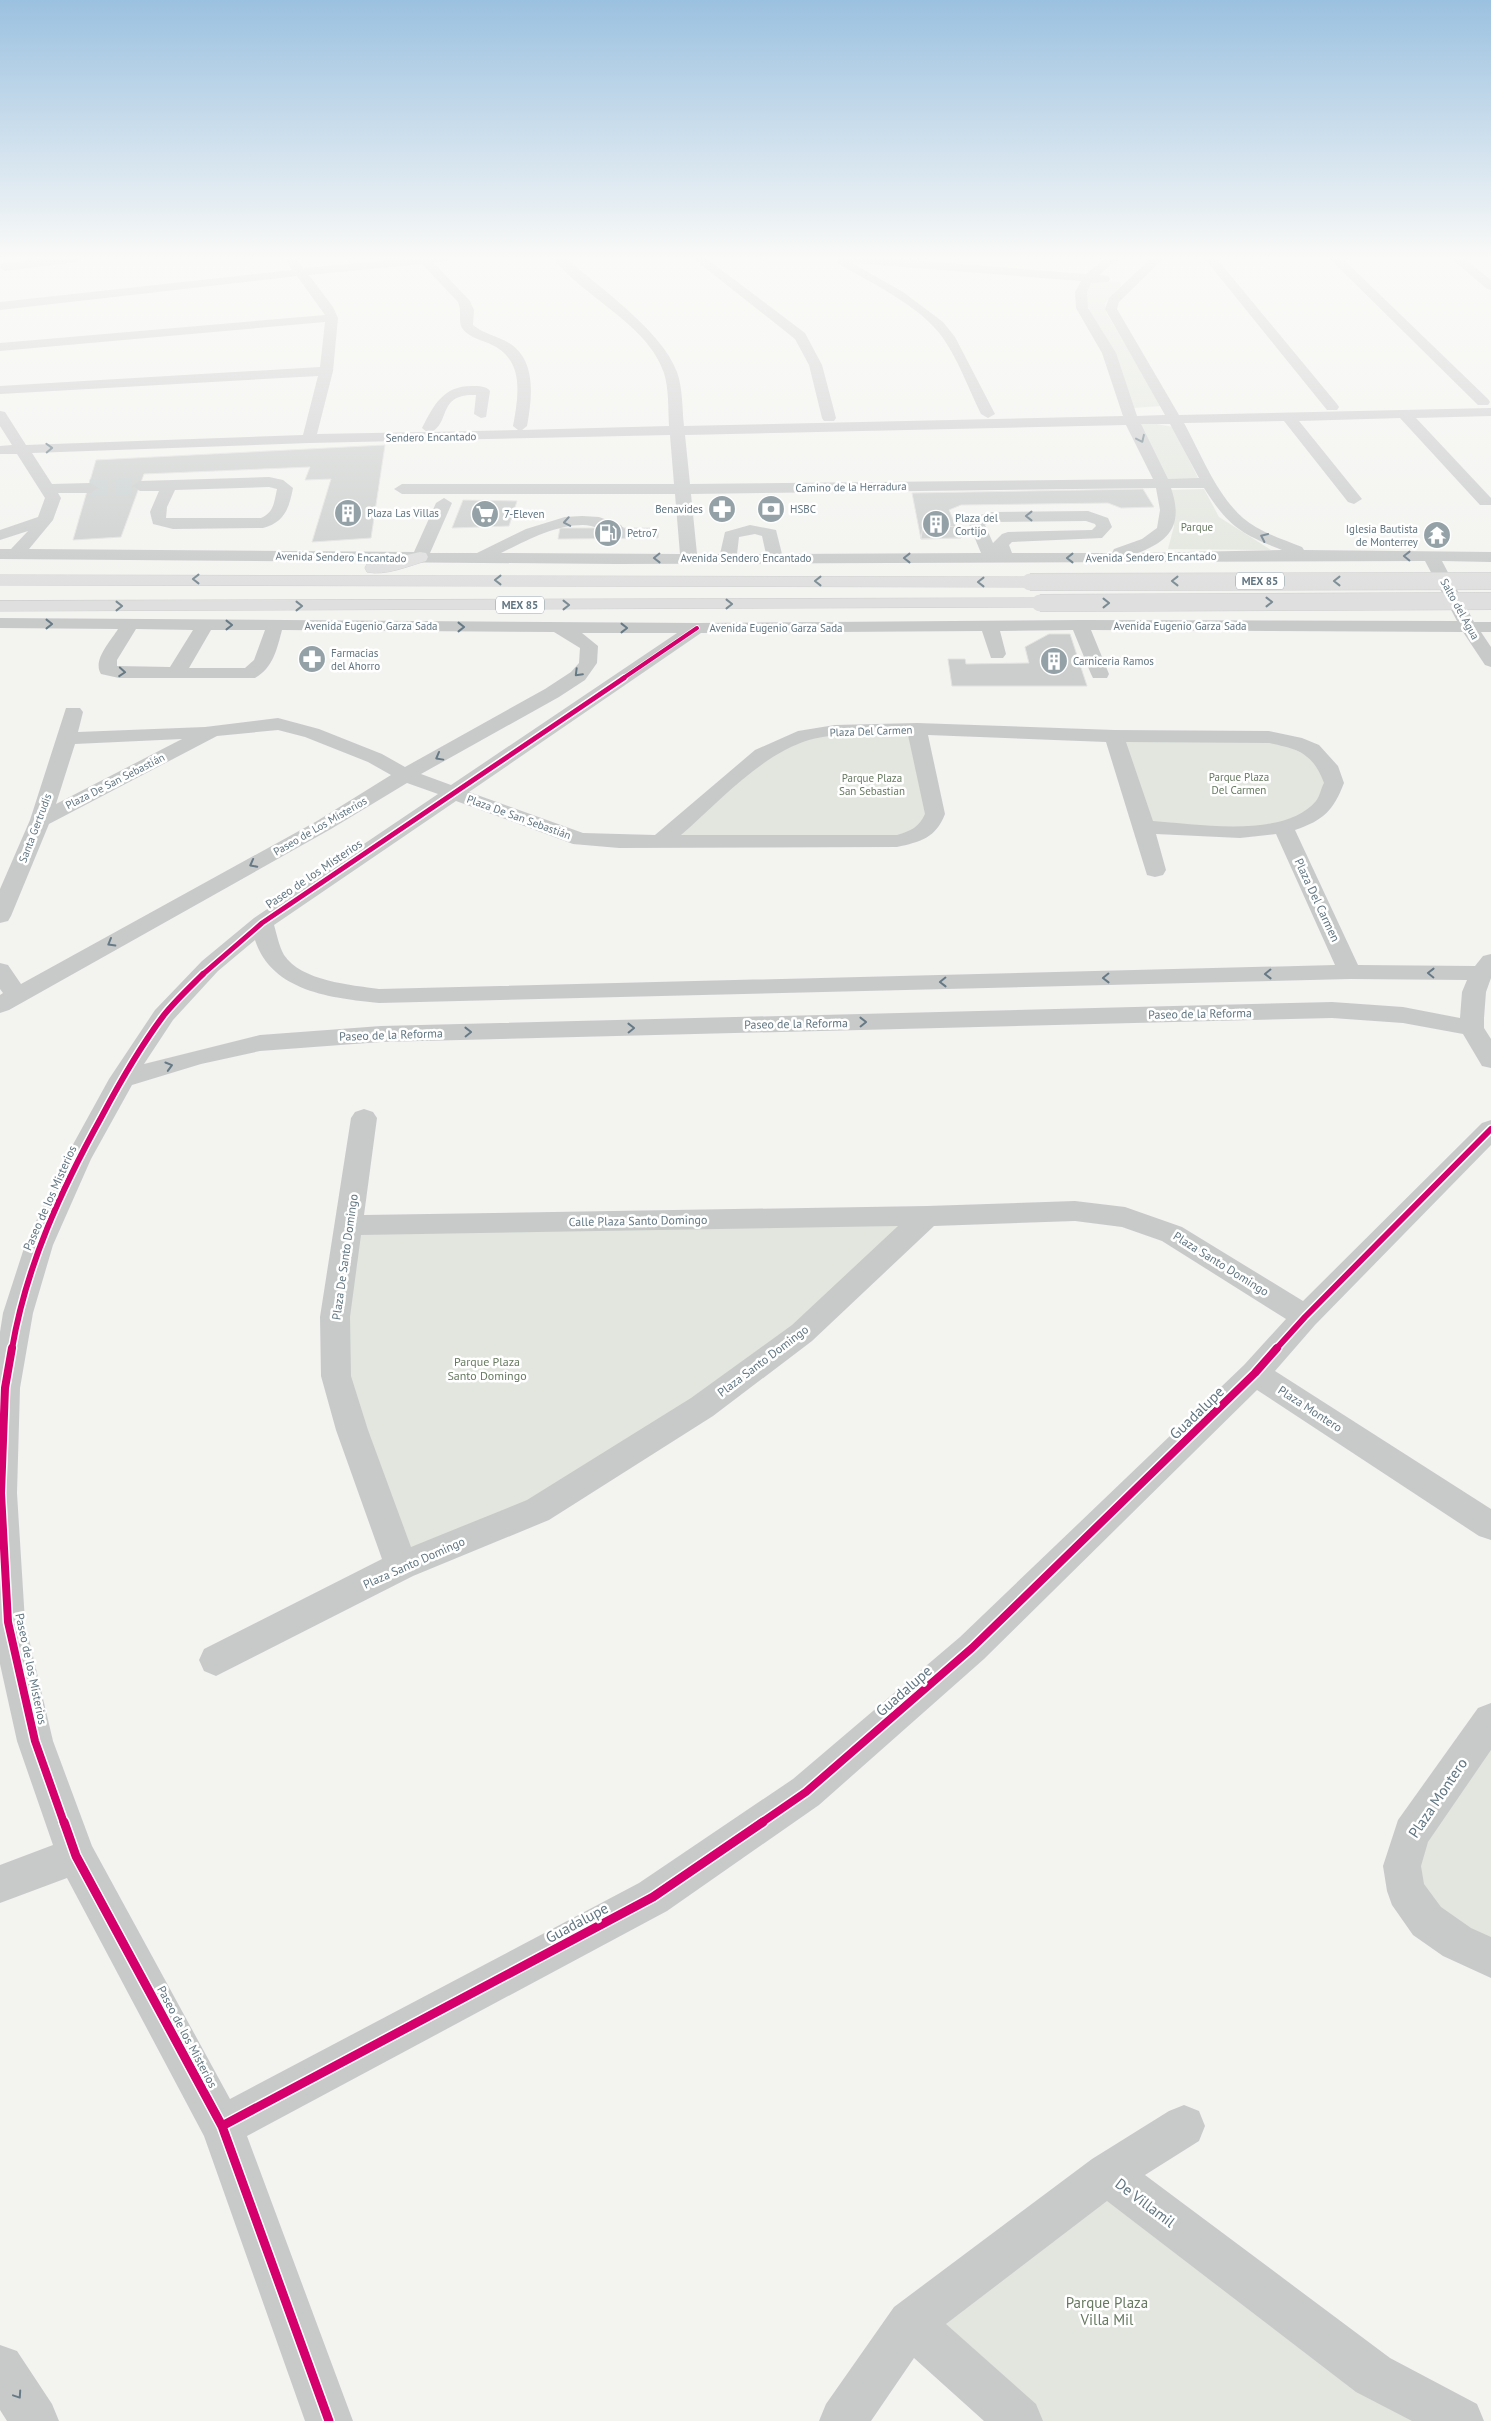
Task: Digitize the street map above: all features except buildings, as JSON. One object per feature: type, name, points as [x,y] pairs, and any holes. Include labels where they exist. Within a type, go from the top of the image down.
[{"type":"highway","points":[[238,579],[390,566],[420,557]]},
{"type":"highway","name":"MEX 85","points":[[0,580],[1491,581]]},
{"type":"highway","name":"Avenida Eugenio Garza Sada","points":[[0,606],[1491,601]]},
{"type":"street","points":[[0,390],[309,372]]},
{"type":"street","points":[[310,434],[326,372]]},
{"type":"street","points":[[520,426],[523,411],[522,372]]},
{"type":"street","points":[[670,372],[689,558]]},
{"type":"street","points":[[819,372],[828,418]]},
{"type":"street","points":[[967,372],[988,414]]},
{"type":"street","points":[[1104,558],[1148,543],[1160,534],[1166,525],[1169,511],[1162,484],[1130,416],[1115,372]]},
{"type":"street","points":[[1147,372],[1209,484],[1238,522],[1256,534],[1309,555]]},
{"type":"street","points":[[1304,372],[1332,406]]},
{"type":"street","points":[[1454,372],[1488,405]]},
{"type":"street","points":[[429,428],[448,395],[458,392],[483,391],[523,385]]},
{"type":"street","points":[[481,414],[483,391]]},
{"type":"street","name":"Sendero Encantado","points":[[0,450],[11,442],[310,434],[961,423],[1172,415],[1332,406],[1488,405]]},
{"type":"street","name":"Sendero Encantado","points":[[1172,415],[1289,418],[1404,414],[1488,405]]},
{"type":"street","points":[[436,414],[481,414],[523,411]]},
{"type":"street","name":"Sendero Encantado","points":[[310,434],[520,426],[676,427],[828,418],[988,414],[1130,416]]},
{"type":"street","points":[[1404,414],[1486,502]]},
{"type":"street","points":[[0,415],[11,442],[49,489],[53,498],[51,508],[45,520],[8,554]]},
{"type":"street","points":[[1289,418],[1354,499]]},
{"type":"street","points":[[140,486],[274,482],[283,485],[285,488],[280,513],[272,520],[250,525],[229,512],[173,524],[159,521],[157,517],[164,494],[170,486]]},
{"type":"street","name":"Camino de la Herradura","points":[[402,489],[682,489],[1209,484]]},
{"type":"street","points":[[49,489],[90,488]]},
{"type":"street","points":[[420,557],[444,504]]},
{"type":"street","points":[[184,556],[192,554],[208,543],[229,512]]},
{"type":"street","points":[[229,512],[226,538],[230,547],[236,551],[256,556]]},
{"type":"street","points":[[1088,516],[1102,521],[1104,527],[1096,535],[1008,537],[1001,544],[998,558],[977,524],[982,519],[992,517],[1088,516]]},
{"type":"street","points":[[0,535],[45,520]]},
{"type":"street","points":[[478,558],[554,525],[583,520],[606,523],[615,533],[616,559]]},
{"type":"street","points":[[728,558],[731,535],[752,529],[770,533],[775,558]]},
{"type":"street","name":"Avenida Sendero Encantado","points":[[8,554],[616,559],[1104,558],[1309,555],[1484,557]]},
{"type":"street","name":"Salto del Agua","points":[[1431,557],[1468,626],[1491,661]]},
{"type":"street","points":[[1484,557],[1491,577]]},
{"type":"street","points":[[1104,558],[1345,566],[1364,571],[1377,578],[1391,595],[1398,618],[1385,628]]},
{"type":"street","points":[[1100,674],[1086,625],[1168,617],[1383,616],[1397,610]]},
{"type":"street","name":"Avenida Eugenio Garza Sada","points":[[0,623],[559,628],[1086,625],[1385,628],[1491,627]]},
{"type":"street","points":[[130,624],[108,660],[108,670],[119,672],[248,674],[257,670],[263,663],[275,625]]},
{"type":"street","points":[[176,673],[205,625]]},
{"type":"street","points":[[990,626],[997,654]]},
{"type":"street","name":"Paseo de Los Misterios","points":[[8,1000],[324,825],[405,776],[552,694],[578,676],[588,663],[589,646],[574,635],[559,628]]},
{"type":"street","name":"Paseo de los Misterios","points":[[329,2421],[222,2126],[76,1856],[35,1741],[8,1622],[1,1493],[2,1389],[18,1313],[39,1245],[78,1160],[122,1080],[164,1015],[210,966],[262,923],[697,628]]},
{"type":"street","name":"Santa Gertrudis","points":[[0,916],[40,820],[67,738],[73,712]]},
{"type":"street","name":"Plaza De San Sebastián","points":[[40,820],[212,731],[278,724],[312,733],[374,758],[405,776],[580,839],[619,842],[663,840],[897,841],[920,835],[931,826],[935,814],[917,729]]},
{"type":"street","name":"Plaza Del Carmen","points":[[663,840],[762,754],[782,743],[805,735],[835,731],[917,729],[1114,736],[1269,737],[1295,742],[1312,749],[1328,766],[1334,783],[1325,804],[1308,817],[1284,829],[1256,832],[1144,827]]},
{"type":"street","points":[[67,738],[212,731]]},
{"type":"street","points":[[1114,736],[1144,827],[1155,870]]},
{"type":"street","name":"Plaza Del Carmen","points":[[1284,829],[1350,972]]},
{"type":"street","points":[[262,923],[267,945],[280,966],[308,982],[346,992],[379,996],[1485,967],[1472,1002],[1472,1028],[1491,1060]]},
{"type":"street","points":[[0,970],[8,1000]]},
{"type":"street","name":"Paseo de la Reforma","points":[[122,1080],[198,1057],[260,1043],[373,1035],[1332,1010],[1403,1015],[1472,1028]]},
{"type":"street","name":"Plaza De Santo Domingo","points":[[364,1118],[335,1317],[336,1376],[352,1430],[401,1566]]},
{"type":"street","name":"Guadalupe","points":[[222,2126],[653,1897],[806,1792],[972,1648],[1255,1373],[1306,1317],[1384,1240],[1491,1129]]},
{"type":"street","name":"Plaza Santo Domingo","points":[[216,1660],[401,1566],[538,1510],[702,1407],[802,1333],[927,1216],[1075,1211],[1125,1217],[1172,1234],[1306,1317]]},
{"type":"street","name":"Calle Plaza Santo Domingo","points":[[349,1225],[927,1216]]},
{"type":"street","name":"Plaza Montero","points":[[1255,1373],[1491,1526]]},
{"type":"street","name":"Plaza Montero","points":[[1491,1720],[1411,1834],[1402,1866],[1406,1891],[1427,1921],[1457,1942],[1491,1958]]},
{"type":"street","points":[[0,1884],[76,1856]]},
{"type":"street","points":[[1107,2174],[1184,2126]]},
{"type":"street","name":"De Villamil","points":[[842,2421],[910,2323],[1107,2174],[1373,2374],[1460,2421]]},
{"type":"street","points":[[910,2323],[1019,2421]]},
{"type":"street","points":[[0,2368],[35,2421]]},
{"type":"green space","points":[[1116,372],[1141,372],[1161,406],[1132,408]]},
{"type":"green space","points":[[1139,421],[1173,427],[1199,480],[1166,481]]},
{"type":"green space","name":"Parque","points":[[1204,489],[1219,517],[1271,550],[1168,549],[1174,526],[1170,490]]},
{"type":"green space","name":"Parque Plaza San Sebastian","points":[[917,729],[935,814],[920,835],[663,840],[762,754],[805,735]]},
{"type":"green space","name":"Parque Plaza Del Carmen","points":[[1114,736],[1269,737],[1328,766],[1325,804],[1284,829],[1144,827]]},
{"type":"green space","name":"Parque Plaza Santo Domingo","points":[[927,1216],[802,1333],[538,1510],[401,1566],[336,1376],[349,1225]]},
{"type":"green space","points":[[1491,1720],[1491,1957],[1427,1921],[1411,1833]]},
{"type":"green space","name":"Parque Plaza Villa Mil","points":[[1107,2174],[1460,2421],[1019,2421],[910,2323]]},
{"type":"tunnel","points":[[90,488],[140,486]]},
{"type":"tunnel","points":[[615,528],[616,538]]},
{"type":"cycle path","points":[[329,2421],[222,2126],[76,1856],[35,1741],[8,1622],[1,1493],[5,1388],[18,1313],[39,1245],[78,1159],[122,1079],[164,1015],[210,966],[262,923],[697,628]]},
{"type":"cycle path","points":[[222,2126],[653,1897],[806,1792],[972,1648],[1255,1373],[1305,1317],[1491,1129]]},
{"type":"place","name":"Benavides","points":[[722,509]]},
{"type":"place","name":"HSBC","points":[[771,509]]},
{"type":"place","name":"Plaza Las Villas","points":[[348,513]]},
{"type":"place","name":"7-Eleven","points":[[485,514]]},
{"type":"place","name":"Plaza del Cortijo","points":[[936,524]]},
{"type":"place","name":"Petro7","points":[[608,533]]},
{"type":"place","name":"Iglesia Bautista de Monterrey","points":[[1437,535]]},
{"type":"place","name":"Farmacias del Ahorro","points":[[312,659]]},
{"type":"place","name":"Carniceria Ramos","points":[[1054,661]]}]
